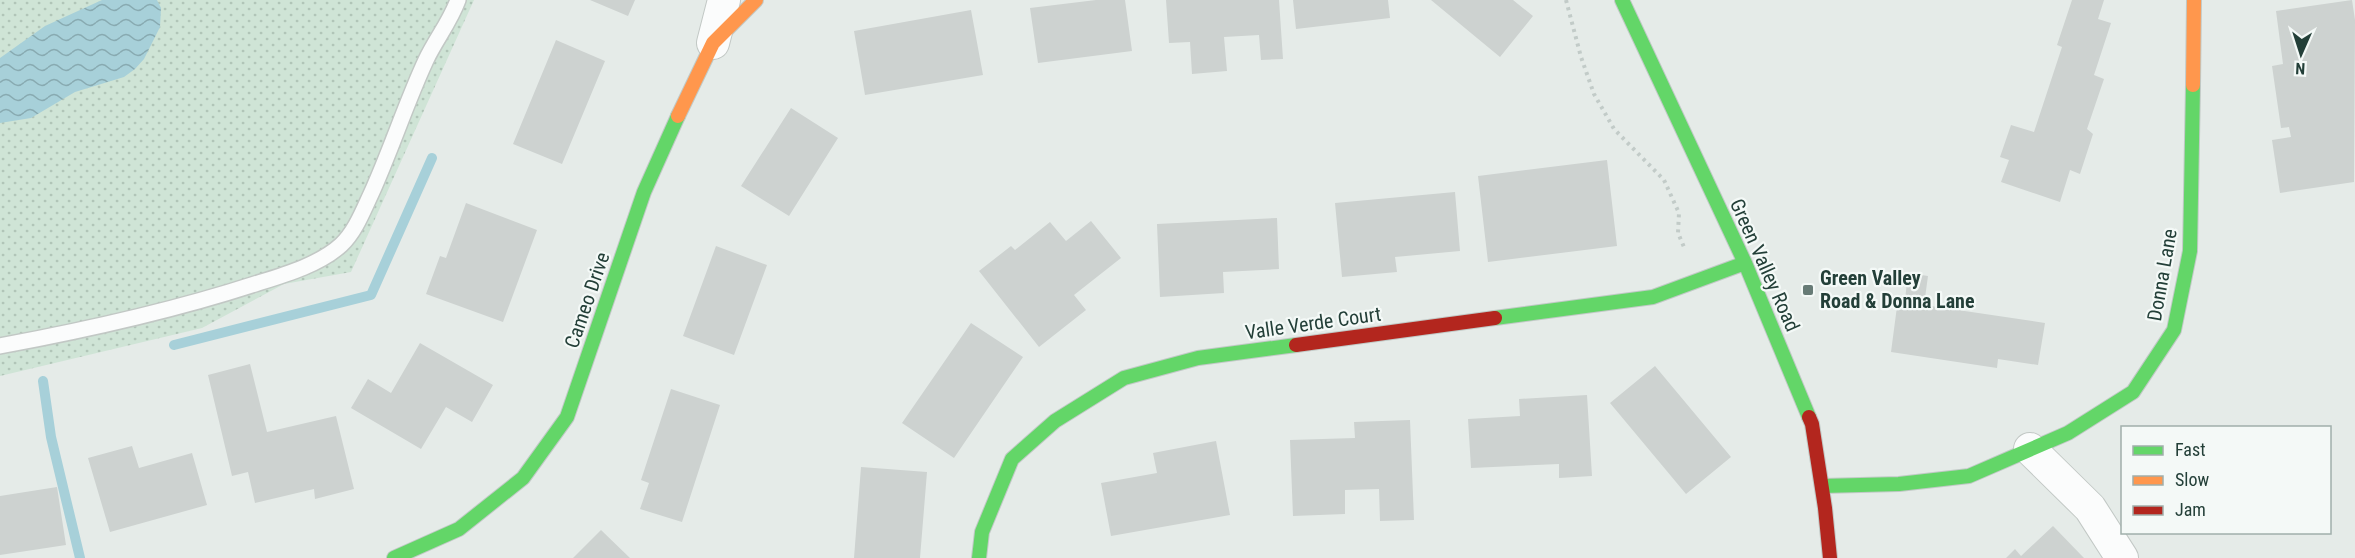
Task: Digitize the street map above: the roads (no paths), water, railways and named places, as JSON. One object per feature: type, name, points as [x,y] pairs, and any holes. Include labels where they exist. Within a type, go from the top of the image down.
[{"type":"street","points":[[713,43],[724,0]]},
{"type":"street","name":"Cameo Drive","points":[[394,558],[459,529],[524,478],[567,417],[644,192],[713,43],[756,0]]},
{"type":"street","name":"Green Valley Road","points":[[1622,0],[1745,263],[1812,424],[1830,558]]},
{"type":"street","name":"Donna Lane","points":[[1822,486],[1899,484],[1969,476],[2068,433],[2133,392],[2174,330],[2190,251],[2194,0]]},
{"type":"street","name":"Valle Verde Court","points":[[979,558],[982,532],[1012,459],[1055,421],[1124,378],[1198,358],[1653,297],[1745,263]]},
{"type":"street","points":[[2030,449],[2090,508],[2122,558]]},
{"type":"lane","points":[[0,346],[70,333],[202,302],[280,276],[317,260],[342,244],[359,219],[391,151],[426,60],[452,16],[458,0]]},
{"type":"water","points":[[102,0],[157,0],[161,8],[160,27],[144,59],[124,77],[75,92],[31,118],[0,123],[0,58],[45,26]]},
{"type":"waterway","points":[[174,345],[371,295],[432,158]]},
{"type":"waterway","points":[[43,381],[51,437],[80,558]]},
{"type":"place","name":"Green Valley Road & Donna Lane","points":[[1808,290]]}]
